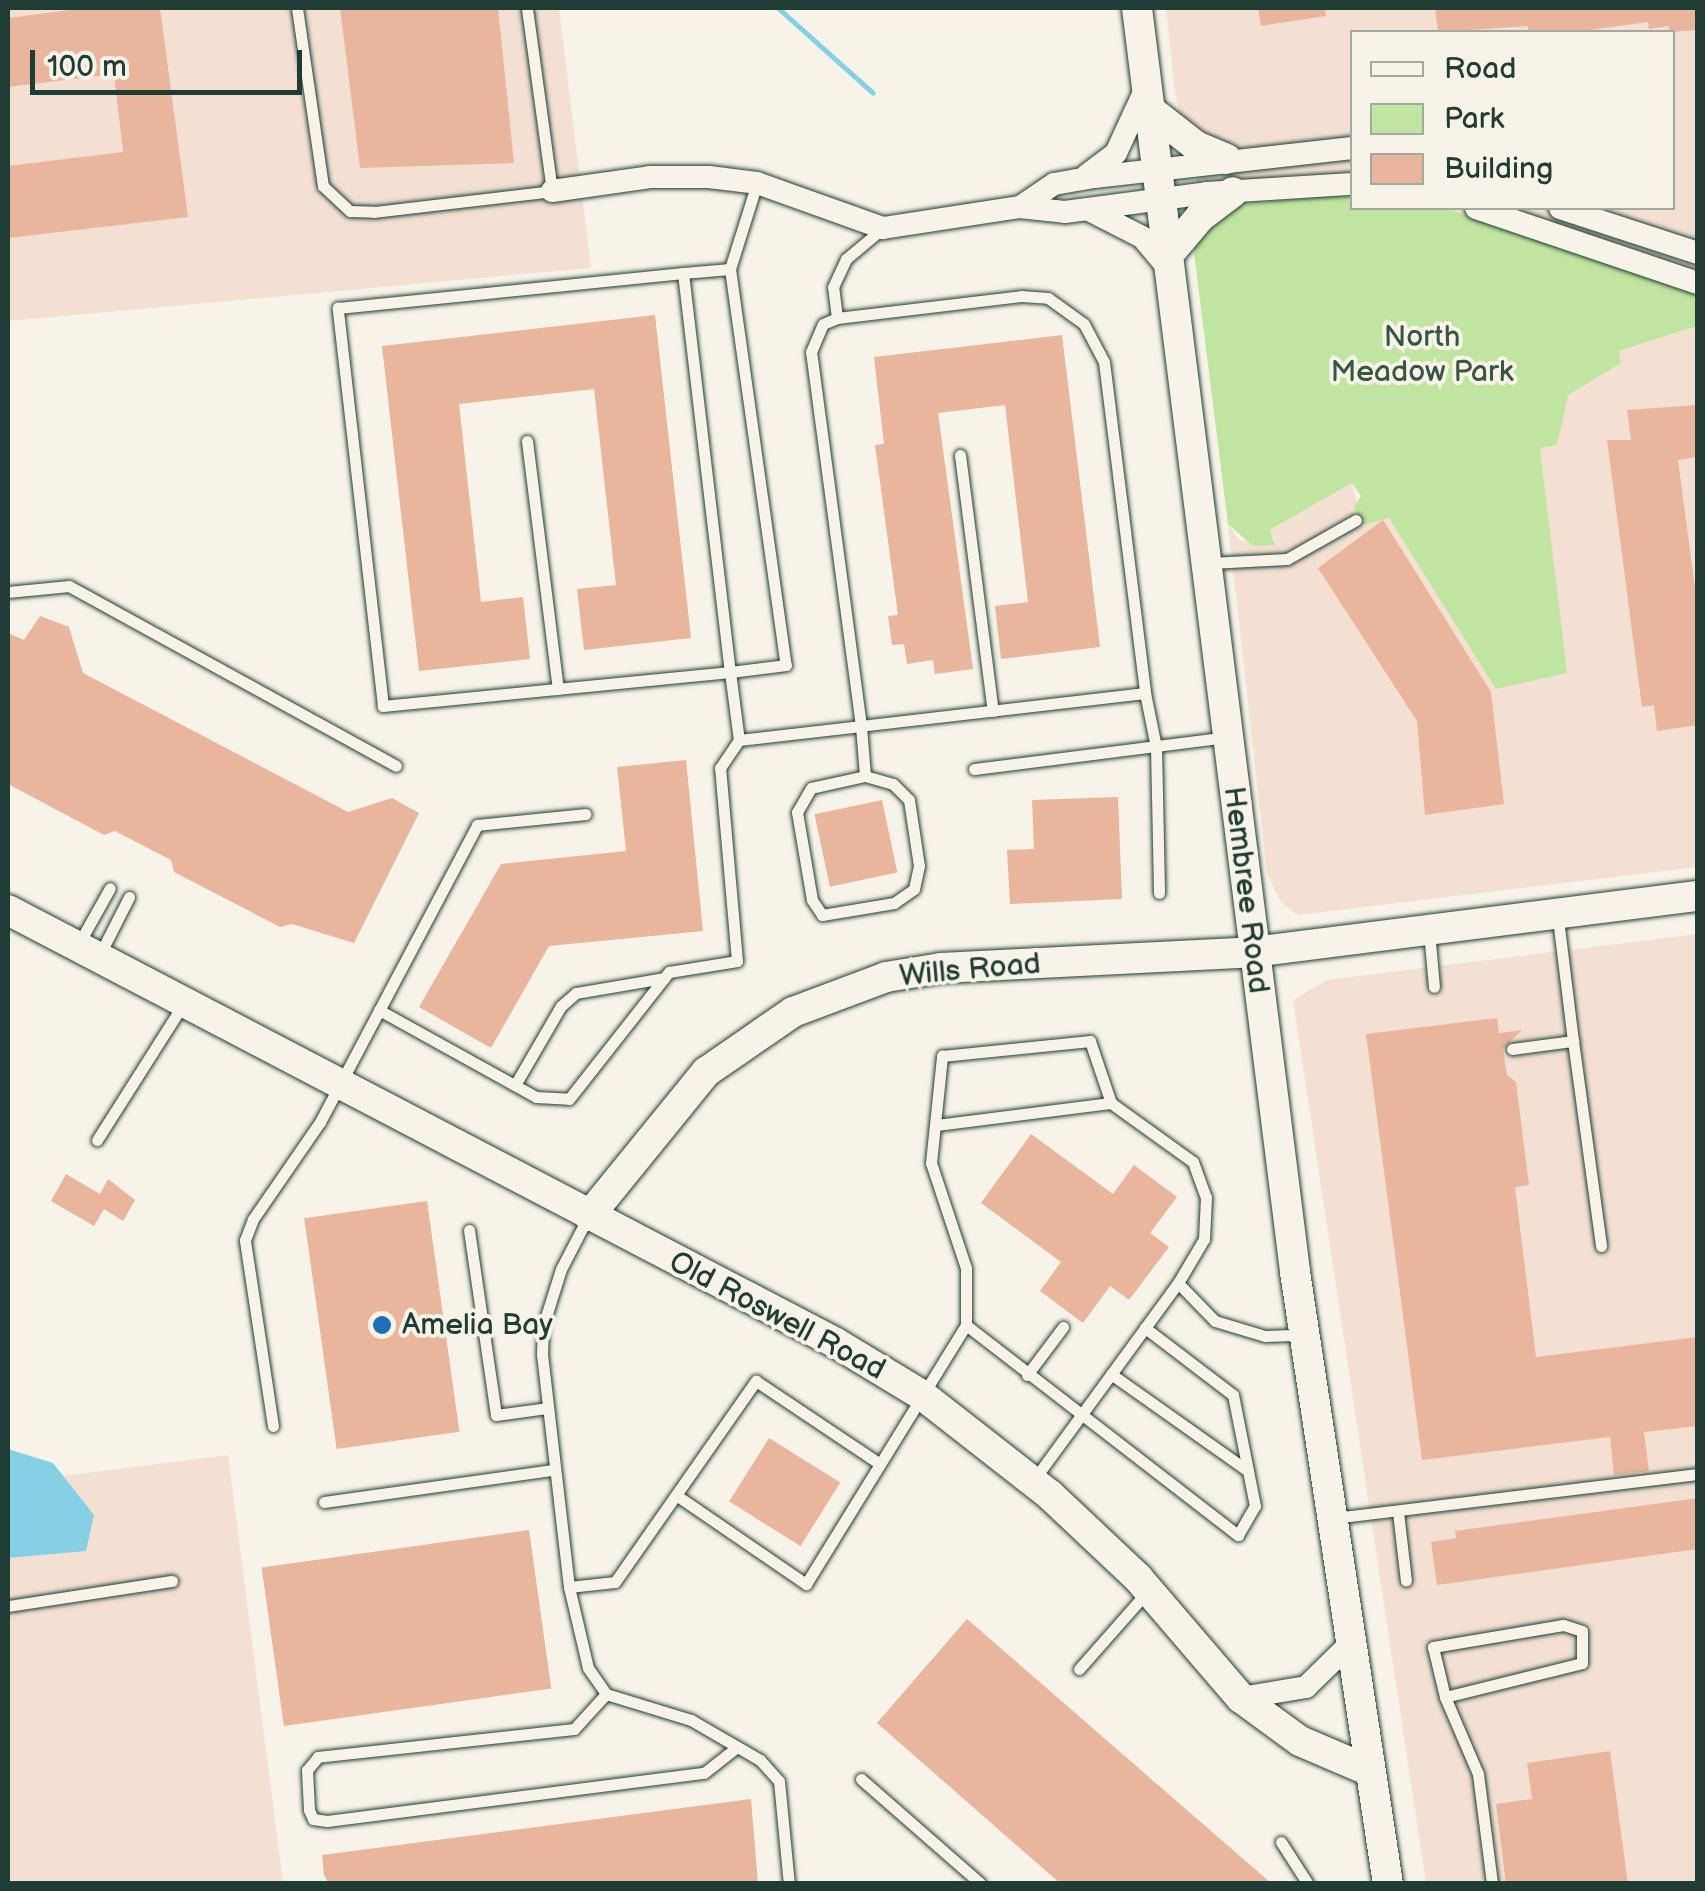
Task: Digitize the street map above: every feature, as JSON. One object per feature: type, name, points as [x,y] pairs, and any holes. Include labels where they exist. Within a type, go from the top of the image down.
[{"type":"street","name":"Hembree Road","points":[[1137,8],[1253,952],[1329,1519],[1370,1771]]},
{"type":"street","points":[[1082,179],[1116,153],[1148,97],[1196,146],[1226,159]]},
{"type":"street","points":[[552,191],[650,177],[757,183],[883,228],[1020,207],[1088,210],[1226,159],[1350,148]]},
{"type":"street","points":[[1020,207],[1054,184],[1082,179],[1233,192],[1350,184]]},
{"type":"street","points":[[1088,210],[1142,237],[1169,262],[1200,217],[1233,192]]},
{"type":"street","points":[[1482,210],[1698,283]]},
{"type":"street","points":[[1566,210],[1698,253]]},
{"type":"street","name":"Wills Road","points":[[588,1216],[706,1072],[763,1030],[832,995],[942,968],[1253,952],[1698,896]]},
{"type":"street","name":"Old Roswell Road","points":[[8,910],[338,1086],[836,1343],[922,1396],[1033,1481],[1148,1590],[1241,1698],[1300,1741],[1370,1771]]},
{"type":"street","points":[[1241,1698],[1306,1687],[1350,1644]]},
{"type":"street","points":[[1370,1771],[1388,1884]]},
{"type":"lane","points":[[297,8],[324,186],[350,211],[552,191],[528,8]]},
{"type":"lane","points":[[730,269],[338,308],[383,706],[786,665],[730,269],[757,183]]},
{"type":"lane","points":[[838,318],[833,287],[846,259],[883,228]]},
{"type":"lane","points":[[515,1085],[561,1006],[576,993],[737,960],[720,768],[739,740],[683,273]]},
{"type":"lane","points":[[865,776],[811,352],[823,324],[838,318],[1021,296],[1048,298],[1084,324],[1104,362],[1144,693],[1156,747],[1159,893]]},
{"type":"lane","points":[[527,441],[558,689]]},
{"type":"lane","points":[[960,455],[993,710]]},
{"type":"lane","points":[[1206,563],[1287,559],[1356,520]]},
{"type":"lane","points":[[8,592],[69,586],[396,766]]},
{"type":"lane","points":[[739,740],[1144,693]]},
{"type":"lane","points":[[974,769],[1227,737]]},
{"type":"lane","points":[[865,776],[894,784],[910,800],[919,866],[914,890],[894,903],[822,914],[812,900],[796,812],[811,788],[865,776]]},
{"type":"lane","points":[[273,1426],[245,1240],[338,1086],[477,825],[585,814]]},
{"type":"lane","points":[[88,952],[110,888]]},
{"type":"lane","points":[[88,952],[130,897]]},
{"type":"lane","points":[[1557,914],[1601,1246]]},
{"type":"lane","points":[[1429,930],[1434,987]]},
{"type":"lane","points":[[380,1010],[553,1103],[569,1099],[664,978]]},
{"type":"lane","points":[[98,1140],[184,1003]]},
{"type":"lane","points":[[676,1495],[806,1584],[966,1325],[966,1268],[931,1163],[942,1056],[1090,1041],[1111,1103],[1193,1162],[1206,1197],[1204,1239],[1178,1283],[1033,1481]]},
{"type":"lane","points":[[1512,1049],[1573,1041]]},
{"type":"lane","points":[[936,1125],[1111,1103]]},
{"type":"lane","name":"Wills Road","points":[[588,1216],[543,1326],[553,1470],[570,1587],[588,1668],[606,1694]]},
{"type":"lane","points":[[469,1230],[496,1415],[547,1408]]},
{"type":"lane","points":[[1178,1283],[1215,1321],[1266,1336],[1304,1335]]},
{"type":"lane","points":[[966,1325],[1080,1418],[1238,1535],[1255,1506],[1233,1395],[1145,1328]]},
{"type":"lane","points":[[1027,1375],[1062,1327]]},
{"type":"lane","points":[[1112,1374],[1248,1471]]},
{"type":"lane","points":[[570,1587],[615,1582],[756,1380],[880,1464]]},
{"type":"lane","points":[[324,1502],[553,1470]]},
{"type":"lane","points":[[1329,1519],[1698,1474]]},
{"type":"lane","points":[[1398,1512],[1406,1581]]},
{"type":"lane","points":[[8,1606],[172,1581]]},
{"type":"lane","points":[[1079,1669],[1148,1590]]},
{"type":"lane","points":[[1445,1697],[1582,1663],[1582,1631],[1563,1626],[1434,1648],[1445,1697],[1478,1774],[1492,1884]]},
{"type":"lane","points":[[737,1746],[704,1773],[326,1821],[313,1819],[309,1810],[307,1770],[318,1757],[574,1729],[606,1694],[691,1720],[737,1746],[780,1781],[789,1884]]},
{"type":"lane","points":[[861,1780],[981,1884]]},
{"type":"lane","points":[[1281,1842],[1308,1884]]},
{"type":"shaded area","points":[[8,8],[559,8],[591,268],[8,321]]},
{"type":"shaded area","points":[[1166,8],[1697,8],[1697,291],[1452,210],[1675,210],[1675,30],[1350,30],[1350,193],[1206,218],[1175,93]]},
{"type":"shaded area","points":[[1697,326],[1697,867],[1298,915],[1280,901],[1267,873],[1228,524],[1239,540],[1276,541],[1269,531],[1352,483],[1363,524],[1389,517],[1496,688],[1566,673],[1540,448],[1568,395],[1619,351]]},
{"type":"shaded area","points":[[1697,934],[1697,1883],[1426,1883],[1293,1000],[1327,980]]},
{"type":"shaded area","points":[[228,1455],[283,1883],[8,1883],[8,1483]]},
{"type":"green space","name":"North Meadow Park","points":[[1350,193],[1350,210],[1452,210],[1697,291],[1697,326],[1619,351],[1621,363],[1568,395],[1557,445],[1540,448],[1567,673],[1496,689],[1389,518],[1363,525],[1354,507],[1361,496],[1352,483],[1270,530],[1275,545],[1253,546],[1228,524],[1194,253],[1197,234],[1224,207]]},
{"type":"water","points":[[8,1449],[53,1463],[94,1515],[86,1551],[8,1558]]},
{"type":"building","points":[[85,8],[160,8],[188,217],[8,238],[8,166],[123,152],[114,74],[8,87],[8,18]]},
{"type":"building","points":[[340,8],[498,8],[514,163],[360,168]]},
{"type":"building","points":[[1258,8],[1325,8],[1326,16],[1261,26]]},
{"type":"building","points":[[1435,8],[1698,8],[1698,30],[1675,32],[1669,26],[1649,29],[1648,22],[1590,30],[1528,30],[1528,26],[1438,30]]},
{"type":"building","points":[[655,315],[691,638],[584,650],[577,589],[616,585],[594,389],[459,404],[481,602],[523,597],[530,659],[419,671],[382,346]]},
{"type":"building","points":[[1062,335],[1100,647],[1001,659],[995,606],[1028,602],[1005,405],[938,413],[973,669],[935,674],[933,660],[907,664],[904,644],[892,645],[888,616],[898,615],[875,445],[884,444],[874,357]]},
{"type":"building","points":[[1698,405],[1698,457],[1678,460],[1698,610],[1698,725],[1657,731],[1654,705],[1642,707],[1607,440],[1631,440],[1627,410]]},
{"type":"building","points":[[1383,520],[1491,692],[1504,804],[1425,815],[1417,721],[1318,568]]},
{"type":"building","points":[[40,616],[69,627],[83,673],[348,812],[392,798],[419,813],[354,943],[292,924],[280,927],[174,872],[171,860],[115,831],[104,835],[8,784],[8,633],[24,640]]},
{"type":"building","points":[[686,760],[703,931],[549,946],[491,1048],[419,1007],[501,864],[626,851],[617,767]]},
{"type":"building","points":[[1118,797],[1122,899],[1010,904],[1007,850],[1034,849],[1032,800]]},
{"type":"building","points":[[882,800],[897,872],[830,887],[815,814]]},
{"type":"building","points":[[1497,1018],[1499,1033],[1522,1030],[1503,1049],[1507,1075],[1516,1082],[1529,1185],[1515,1187],[1536,1357],[1698,1337],[1698,1426],[1644,1432],[1649,1471],[1614,1475],[1610,1437],[1422,1460],[1366,1034]]},
{"type":"building","points":[[1031,1134],[1113,1194],[1134,1165],[1177,1197],[1150,1233],[1169,1247],[1129,1300],[1110,1286],[1083,1323],[1040,1291],[1061,1262],[981,1203]]},
{"type":"building","points":[[66,1174],[100,1194],[108,1179],[135,1200],[123,1221],[104,1209],[94,1226],[51,1201]]},
{"type":"building","name":"Amelia Bay","points":[[427,1201],[459,1432],[337,1449],[304,1218]]},
{"type":"building","points":[[769,1438],[840,1483],[800,1546],[729,1502]]},
{"type":"building","points":[[1698,1498],[1698,1549],[1437,1585],[1431,1542],[1456,1538],[1455,1531]]},
{"type":"building","points":[[529,1530],[551,1688],[284,1726],[262,1568]]},
{"type":"building","points":[[967,1619],[1272,1884],[1061,1884],[877,1723]]},
{"type":"building","points":[[1610,1751],[1628,1884],[1506,1884],[1496,1804],[1532,1799],[1527,1763]]},
{"type":"building","points":[[751,1799],[758,1884],[329,1884],[324,1875],[322,1855]]},
{"type":"waterway","points":[[778,8],[873,93]]},
{"type":"place","name":"Amelia Bay","points":[[382,1325]]}]
